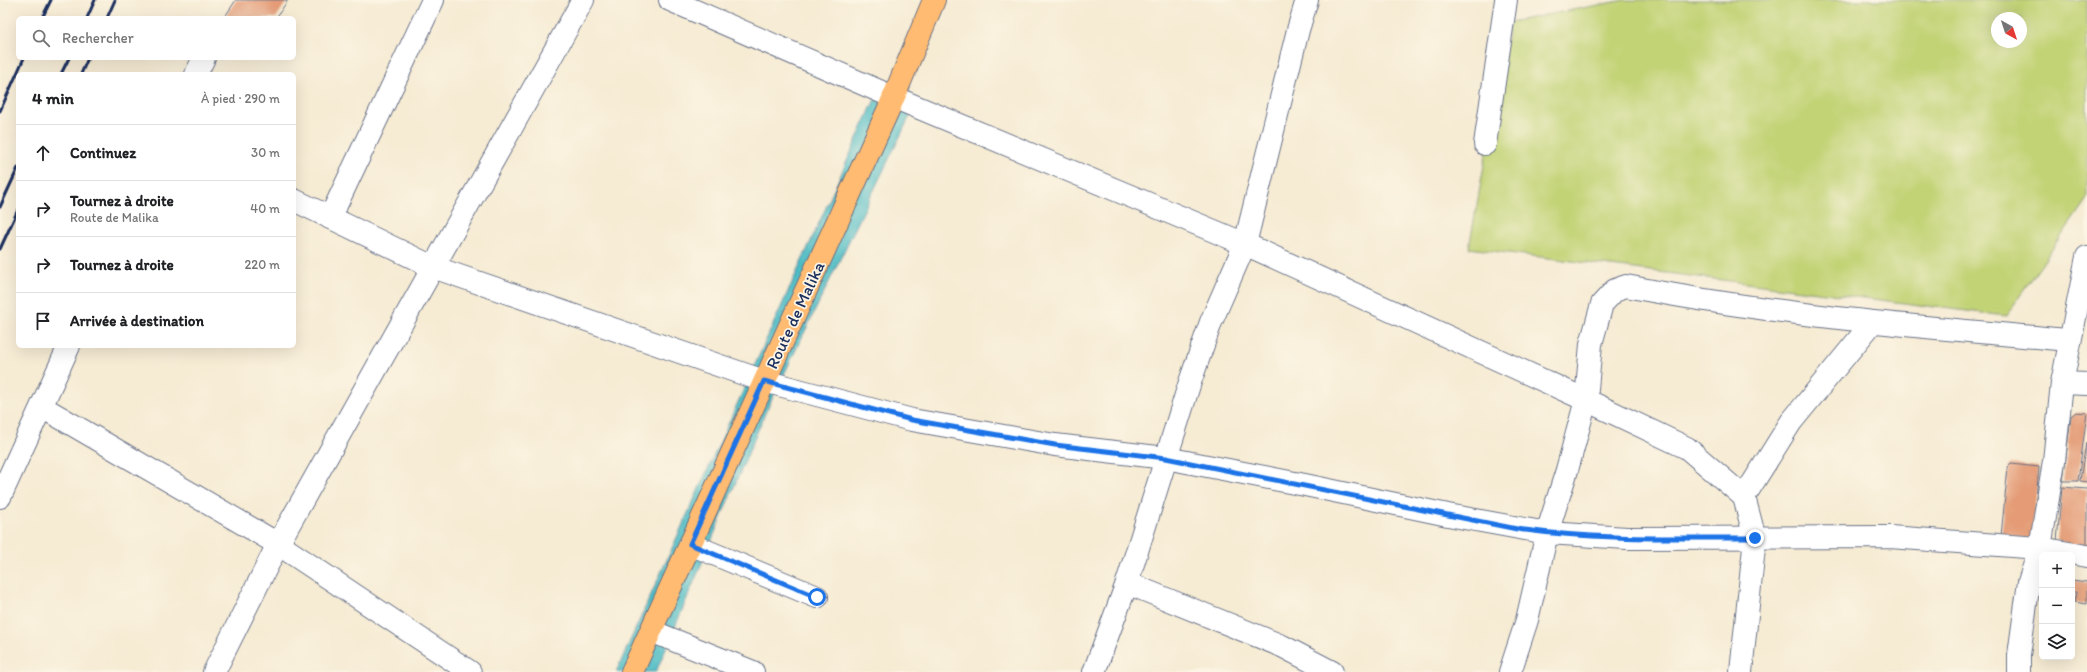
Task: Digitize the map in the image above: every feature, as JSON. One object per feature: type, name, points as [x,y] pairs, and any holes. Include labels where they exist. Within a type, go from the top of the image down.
[{"type":"main road","name":"Route de Malika","points":[[632,672],[893,97],[934,0]]},
{"type":"street","points":[[330,218],[433,0]]},
{"type":"street","points":[[214,672],[278,544],[583,0]]},
{"type":"street","points":[[670,0],[893,97],[1246,244],[1687,448],[1744,497],[1755,538],[1741,672]]},
{"type":"street","points":[[1094,672],[1127,583],[1190,382],[1211,322],[1246,244],[1298,30],[1308,0]]},
{"type":"street","points":[[1485,144],[1506,0]]},
{"type":"street","points":[[197,72],[203,60]]},
{"type":"street","points":[[296,201],[433,267],[764,381],[912,420],[1055,445],[1166,458],[1448,515],[1547,533],[1627,538],[1890,537],[2040,548],[2087,556]]},
{"type":"street","points":[[2018,672],[2029,582],[2040,548],[2054,461],[2062,383],[2087,257]]},
{"type":"street","points":[[1510,672],[1529,613],[1547,533],[1567,470],[1586,400],[1591,344],[1602,304],[1615,290],[1626,286],[1747,307],[1874,322],[2070,340]]},
{"type":"street","points":[[1744,497],[1790,422],[1874,322]]},
{"type":"street","points":[[0,497],[68,348]]},
{"type":"street","points":[[2062,383],[2087,384]]},
{"type":"street","points":[[42,407],[278,544],[470,672]]},
{"type":"street","points":[[690,544],[817,597]]},
{"type":"street","points":[[1127,583],[1282,646],[1332,672]]},
{"type":"street","points":[[651,631],[752,672]]},
{"type":"green space","points":[[1624,0],[2087,0],[2087,199],[2006,316],[1469,248],[1510,22]]},
{"type":"water","points":[[875,99],[911,114],[766,411],[656,672],[616,672]]},
{"type":"building","points":[[236,0],[288,0],[277,16],[225,16]]},
{"type":"building","points":[[2076,412],[2087,413],[2078,481],[2063,481],[2071,416]]},
{"type":"building","points":[[2086,443],[2087,482],[2080,481]]},
{"type":"building","points":[[2011,464],[2039,467],[2032,539],[2001,536],[2008,467]]},
{"type":"building","points":[[2062,487],[2087,489],[2087,548],[2057,541]]},
{"type":"building","points":[[2075,580],[2087,582],[2087,604],[2075,602]]},
{"type":"building","points":[[2039,583],[2039,595],[2035,594]]},
{"type":"railway","points":[[43,16],[51,0]]},
{"type":"railway","points":[[88,16],[95,0]]},
{"type":"railway","points":[[108,16],[115,0]]},
{"type":"railway","points":[[18,72],[23,60]]},
{"type":"railway","points":[[62,72],[68,60]]},
{"type":"railway","points":[[82,72],[87,60]]},
{"type":"railway","points":[[0,111],[16,76]]},
{"type":"railway","points":[[0,207],[16,172]]},
{"type":"railway","points":[[0,249],[16,214]]},
{"type":"route","points":[[817,597],[690,544],[764,381],[912,420],[1055,445],[1166,458],[1517,529],[1590,537],[1755,538]]}]
